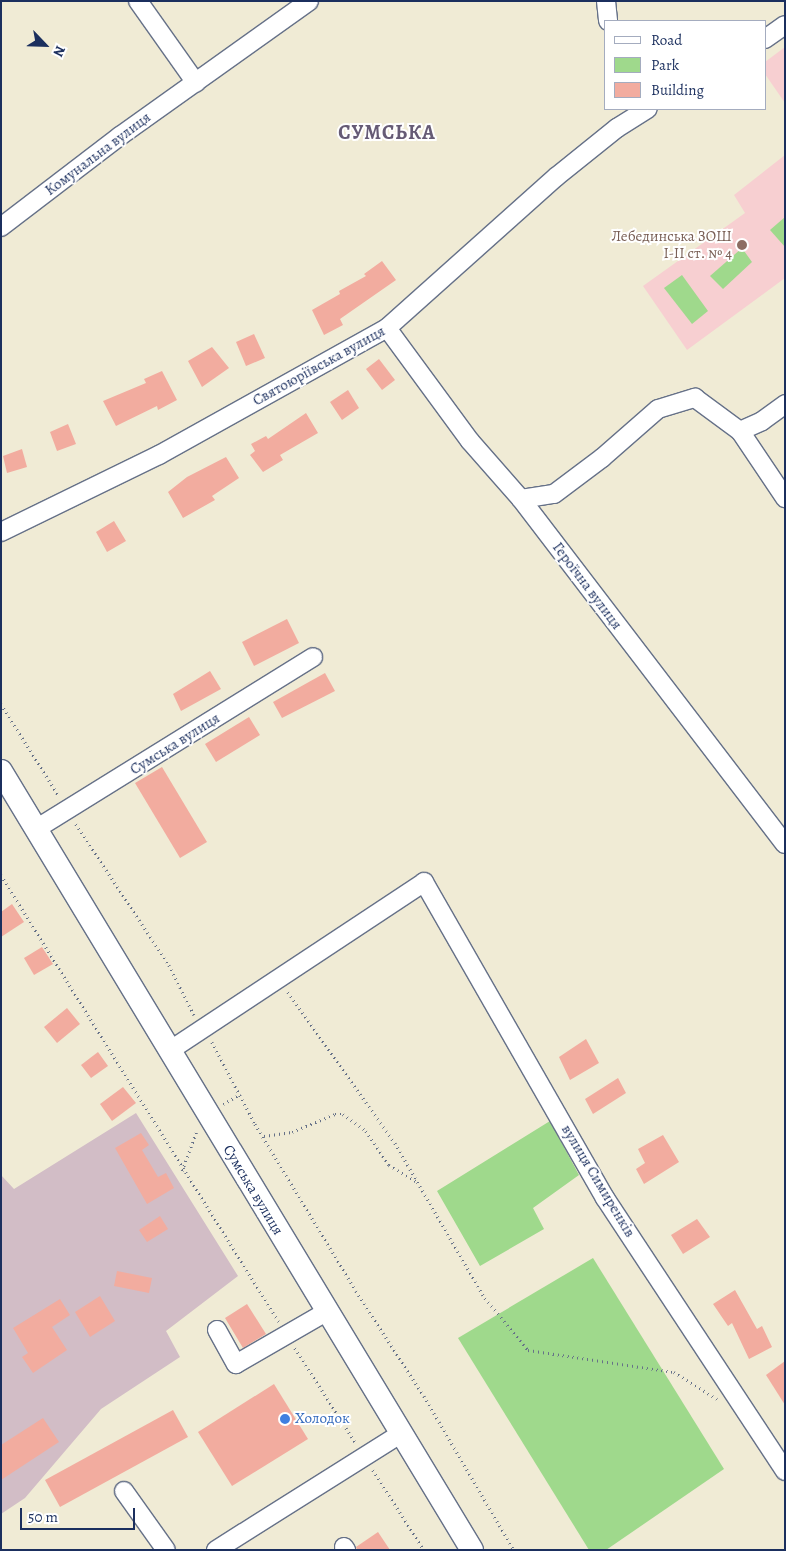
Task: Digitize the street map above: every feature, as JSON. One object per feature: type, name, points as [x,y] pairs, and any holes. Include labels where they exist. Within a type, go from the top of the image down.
[{"type":"main road","name":"Сумська вулиця","points":[[1,771],[326,1312],[472,1550]]},
{"type":"street","points":[[138,1],[196,83]]},
{"type":"street","name":"Комунальна вулиця","points":[[1,227],[308,1]]},
{"type":"street","points":[[606,1],[608,20]]},
{"type":"street","points":[[766,38],[785,25]]},
{"type":"street","name":"Святоюріївська вулиця","points":[[1,532],[159,455],[387,328],[556,177],[617,128],[644,110]]},
{"type":"street","name":"Героїчна вулиця","points":[[387,328],[470,441],[521,499],[785,844]]},
{"type":"street","points":[[521,499],[554,494],[602,458],[658,409],[695,398],[740,431],[785,498]]},
{"type":"street","points":[[740,431],[762,421],[785,404]]},
{"type":"street","name":"Сумська вулиця","points":[[36,829],[313,657]]},
{"type":"street","name":"вулиця Симиренків","points":[[279,978],[424,882],[606,1198],[785,1471]]},
{"type":"street","points":[[169,1051],[279,978]]},
{"type":"street","points":[[217,1330],[236,1364],[326,1312]]},
{"type":"street","points":[[216,1550],[366,1458],[400,1434]]},
{"type":"street","points":[[124,1491],[166,1550]]},
{"type":"path","points":[[1,704],[67,810],[169,965],[201,1030],[213,1043],[264,1136],[514,1550]]},
{"type":"path","points":[[1,875],[182,1171],[424,1550]]},
{"type":"path","points":[[279,978],[395,1143],[485,1298],[528,1350],[674,1372],[722,1402]]},
{"type":"path","points":[[216,1108],[241,1094]]},
{"type":"path","points":[[264,1136],[292,1132],[335,1114],[343,1114],[366,1130],[389,1165],[417,1182]]},
{"type":"path","points":[[182,1171],[197,1128]]},
{"type":"shaded area","points":[[785,47],[785,103],[766,75],[766,61]]},
{"type":"shaded area","name":"Лебединська ЗОШ І-ІІ ст. № 4","points":[[785,155],[785,278],[687,350],[643,286],[745,213],[734,195]]},
{"type":"shaded area","points":[[136,1113],[238,1276],[166,1331],[180,1357],[101,1409],[25,1498],[1,1514],[1,1175],[14,1189]]},
{"type":"green space","points":[[785,217],[785,247],[770,230]]},
{"type":"green space","points":[[742,248],[752,262],[723,289],[710,276]]},
{"type":"green space","points":[[682,275],[708,311],[692,324],[664,288]]},
{"type":"green space","points":[[550,1121],[579,1175],[533,1208],[544,1229],[480,1266],[437,1191]]},
{"type":"green space","points":[[593,1258],[724,1469],[606,1550],[589,1550],[458,1338]]},
{"type":"building","points":[[382,261],[396,280],[340,319],[343,325],[324,335],[312,310],[340,294],[339,291],[366,276],[364,274]]},
{"type":"building","points":[[254,334],[265,358],[246,366],[236,342]]},
{"type":"building","points":[[212,347],[229,368],[202,387],[188,361]]},
{"type":"building","points":[[379,359],[395,380],[382,390],[366,369]]},
{"type":"building","points":[[162,371],[177,400],[158,410],[157,406],[116,426],[103,401],[146,383],[144,379]]},
{"type":"building","points":[[348,390],[359,408],[342,420],[330,402]]},
{"type":"building","points":[[306,413],[318,433],[280,455],[283,460],[263,472],[250,455],[255,451],[251,444],[266,436],[268,439]]},
{"type":"building","points":[[68,424],[76,444],[57,451],[50,432]]},
{"type":"building","points":[[22,449],[27,467],[7,473],[3,456]]},
{"type":"building","points":[[226,457],[239,478],[212,496],[215,500],[183,518],[168,492],[187,477]]},
{"type":"building","points":[[114,521],[126,541],[107,552],[96,532]]},
{"type":"building","points":[[287,619],[299,643],[254,666],[242,642]]},
{"type":"building","points":[[210,671],[221,689],[181,711],[173,694]]},
{"type":"building","points":[[325,673],[335,691],[282,718],[273,702]]},
{"type":"building","points":[[249,717],[260,735],[216,762],[205,744]]},
{"type":"building","points":[[162,767],[207,842],[180,858],[135,783]]},
{"type":"building","points":[[12,904],[24,922],[1,937],[1,912]]},
{"type":"building","points":[[42,947],[53,964],[34,975],[24,958]]},
{"type":"building","points":[[67,1008],[80,1024],[57,1043],[44,1027]]},
{"type":"building","points":[[586,1039],[599,1063],[570,1080],[559,1057]]},
{"type":"building","points":[[98,1052],[108,1066],[91,1078],[81,1065]]},
{"type":"building","points":[[618,1078],[626,1093],[593,1114],[585,1099]]},
{"type":"building","points":[[123,1087],[136,1103],[112,1121],[100,1104]]},
{"type":"building","points":[[141,1133],[149,1145],[142,1150],[158,1177],[166,1173],[174,1188],[147,1204],[115,1148]]},
{"type":"building","points":[[663,1135],[679,1162],[644,1184],[636,1169],[645,1163],[638,1149]]},
{"type":"building","points":[[160,1216],[168,1229],[147,1242],[139,1230]]},
{"type":"building","points":[[697,1219],[710,1237],[683,1254],[671,1235]]},
{"type":"building","points":[[117,1271],[152,1278],[149,1293],[114,1286]]},
{"type":"building","points":[[735,1290],[757,1329],[762,1326],[772,1347],[749,1359],[732,1323],[728,1326],[713,1304]]},
{"type":"building","points":[[100,1296],[115,1321],[90,1337],[75,1312]]},
{"type":"building","points":[[60,1299],[70,1315],[52,1327],[67,1350],[33,1373],[22,1357],[28,1353],[13,1328]]},
{"type":"building","points":[[247,1304],[266,1334],[243,1348],[225,1318]]},
{"type":"building","points":[[785,1361],[785,1405],[766,1375]]},
{"type":"building","points":[[274,1384],[308,1439],[232,1486],[198,1432]]},
{"type":"building","points":[[173,1410],[188,1437],[60,1507],[45,1480]]},
{"type":"building","points":[[43,1418],[59,1442],[1,1480],[1,1445]]},
{"type":"building","points":[[378,1532],[390,1550],[357,1550],[356,1547]]},
{"type":"place","name":"Лебединська ЗОШ І-ІІ ст. № 4","points":[[742,245]]},
{"type":"place","name":"Холодок","points":[[285,1419]]},
{"type":"district","name":"СУМСЬКА","points":[[387,132]]}]
